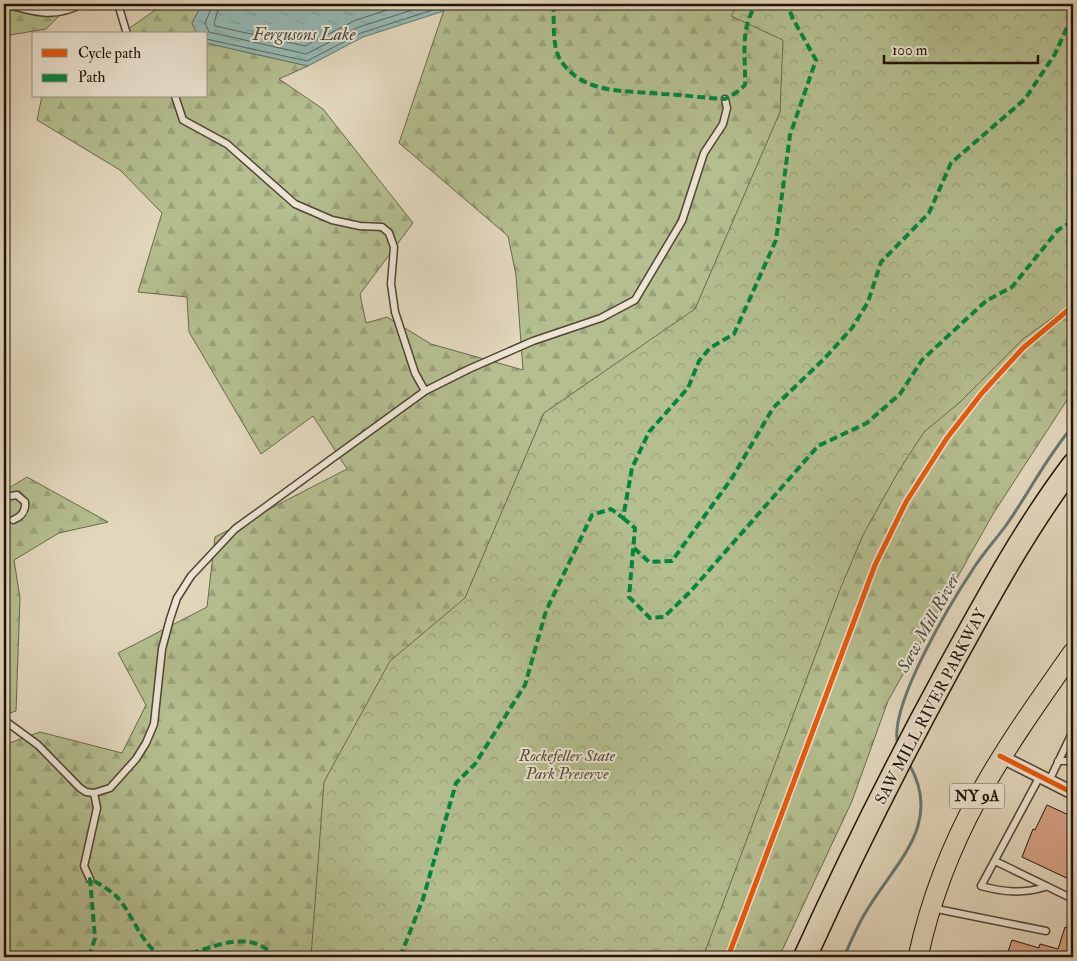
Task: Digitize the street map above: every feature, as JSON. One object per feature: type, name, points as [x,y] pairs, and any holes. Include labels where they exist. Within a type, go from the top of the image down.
[{"type":"highway","name":"SAW MILL RIVER PARKWAY","points":[[805,957],[1015,549],[1073,466]]},
{"type":"highway","name":"SAW MILL RIVER PARKWAY","points":[[819,957],[907,760],[1026,557],[1073,486]]},
{"type":"main road","name":"NY 9A","points":[[918,957],[930,908],[955,840],[972,806],[1000,756],[1073,652]]},
{"type":"street","points":[[1000,756],[1073,793]]},
{"type":"lane","points":[[6,4],[51,14],[70,10],[81,4]]},
{"type":"lane","points":[[118,4],[126,32]]},
{"type":"lane","points":[[176,98],[183,120],[192,127],[227,144],[295,204],[332,220],[360,226],[382,228],[389,233],[394,247],[391,284],[395,312],[415,373],[425,391]]},
{"type":"lane","points":[[4,720],[38,746],[86,792],[94,793],[110,788],[136,759],[146,743],[154,724],[162,650],[177,598],[192,576],[235,529],[425,391],[515,349],[601,318],[635,300],[682,221],[704,153],[724,124],[725,99]]},
{"type":"lane","points":[[4,496],[17,495],[24,502],[23,512],[20,517],[13,520]]},
{"type":"lane","points":[[1045,887],[1028,892],[1000,891],[981,886],[1044,778],[1058,761],[1073,731]]},
{"type":"lane","points":[[1058,761],[1073,761]]},
{"type":"lane","points":[[90,879],[84,866],[97,808],[94,793]]},
{"type":"lane","points":[[994,861],[1073,899]]},
{"type":"lane","points":[[930,908],[1046,931]]},
{"type":"green space","points":[[4,4],[71,4],[46,29],[4,36]]},
{"type":"green space","points":[[164,4],[202,4],[192,23],[196,32],[124,32]]},
{"type":"green space","points":[[446,4],[1073,4],[1073,395],[1067,400],[993,514],[888,701],[852,801],[779,957],[4,957],[4,745],[40,732],[122,753],[146,705],[118,653],[207,607],[215,537],[347,469],[313,416],[261,454],[189,332],[187,297],[138,292],[162,213],[120,170],[37,120],[42,98],[208,98],[208,43],[308,66],[279,79],[323,109],[413,223],[360,294],[366,323],[387,317],[431,344],[523,370],[516,275],[508,236],[399,143]]},
{"type":"green space","name":"Rockefeller State Park Preserve","points":[[738,4],[1073,4],[1073,303],[1023,339],[959,403],[924,432],[898,472],[863,535],[839,592],[703,957],[311,957],[324,782],[390,661],[465,598],[544,413],[695,309],[780,112],[783,40],[731,16]]},
{"type":"green space","points":[[27,477],[108,522],[59,533],[14,560],[20,598],[16,711],[4,715],[4,491]]},
{"type":"water","name":"Fergusons Lake","points":[[202,4],[446,4],[444,11],[363,37],[308,66],[208,43],[208,32],[196,32],[192,23]]},
{"type":"building","points":[[1047,805],[1073,817],[1073,881],[1022,857],[1033,829],[1035,830]]},
{"type":"building","points":[[1065,927],[1073,930],[1073,957],[1006,957],[1012,940],[1039,948],[1040,944],[1058,949]]},
{"type":"waterway","name":"Saw Mill River","points":[[898,745],[897,728],[902,706],[912,680],[938,627],[975,566],[1007,524],[1047,461],[1073,426]]},
{"type":"waterway","name":"Saw Mill River","points":[[844,957],[864,915],[900,862],[918,826],[921,807],[919,786],[909,764]]},
{"type":"marked path","points":[[553,4],[555,41],[558,55],[571,72],[582,80],[595,86],[622,91],[725,99],[745,85],[744,53],[746,32],[751,13],[757,4]]},
{"type":"marked path","points":[[400,957],[423,899],[456,783],[475,764],[525,685],[546,611],[592,515],[611,509],[623,518],[632,468],[649,432],[688,388],[699,361],[710,348],[734,334],[776,240],[790,135],[816,60],[793,19],[787,4]]},
{"type":"marked path","points":[[634,548],[649,562],[672,561],[732,478],[773,408],[825,358],[852,328],[868,302],[881,262],[929,213],[951,163],[1025,99],[1055,54],[1073,14]]},
{"type":"marked path","points":[[623,518],[635,528],[629,597],[650,618],[664,617],[690,592],[818,446],[867,423],[900,394],[922,360],[986,301],[1012,287],[1058,230],[1073,221]]},
{"type":"marked path","points":[[89,957],[95,938],[90,879],[105,887],[118,898],[144,939],[156,952],[163,956],[177,956],[220,944],[249,942],[263,947],[276,957]]},
{"type":"cycle path","points":[[728,957],[875,565],[906,502],[947,438],[982,393],[1023,348],[1073,306]]},
{"type":"cycle path","points":[[1000,756],[1073,793]]}]
